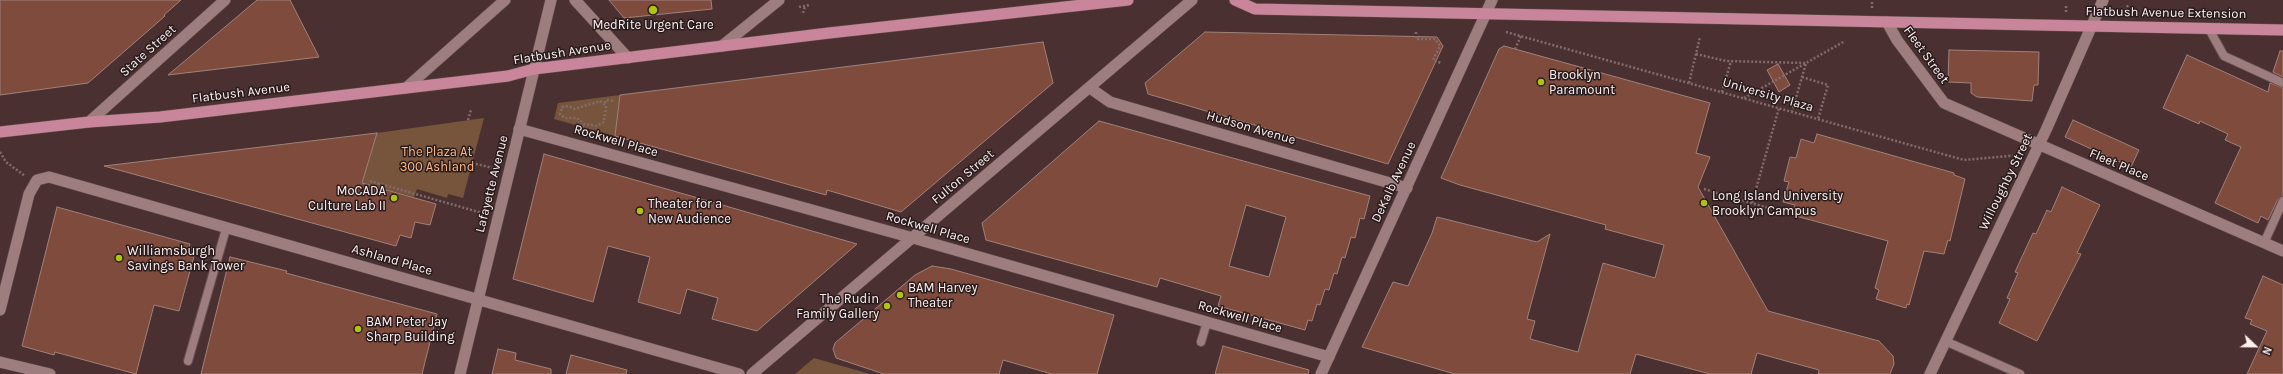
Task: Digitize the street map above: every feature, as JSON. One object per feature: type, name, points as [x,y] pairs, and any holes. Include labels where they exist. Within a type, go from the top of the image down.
[{"type":"main road","name":"Flatbush Avenue","points":[[0,132],[89,122],[160,117],[508,76],[534,69],[722,46],[1128,0]]},
{"type":"main road","name":"Flatbush Avenue Extension","points":[[1235,0],[1256,9],[1486,12],[2283,30]]},
{"type":"street","name":"State Street","points":[[89,122],[225,0]]},
{"type":"street","points":[[406,88],[505,0]]},
{"type":"street","name":"Lafayette Avenue","points":[[460,374],[551,0]]},
{"type":"street","points":[[575,0],[628,58]]},
{"type":"street","points":[[722,46],[779,0]]},
{"type":"street","name":"Fulton Street","points":[[752,374],[1192,0]]},
{"type":"street","name":"DeKalb Avenue","points":[[1321,374],[1492,0]]},
{"type":"street","name":"Willoughby Street","points":[[1930,374],[2039,145],[2093,26],[2103,0]]},
{"type":"street","name":"Fleet Street","points":[[1887,22],[1897,40],[1944,103]]},
{"type":"street","name":"Hudson Avenue","points":[[1090,88],[1110,102],[1407,188]]},
{"type":"street","name":"Fleet Place","points":[[1944,103],[2283,251]]},
{"type":"street","name":"Rockwell Place","points":[[520,129],[913,238],[1329,357]]},
{"type":"street","name":"Ashland Place","points":[[37,180],[45,177],[56,179],[226,229],[478,298],[739,374]]},
{"type":"street","points":[[0,310],[25,205],[32,186],[37,180]]},
{"type":"street","points":[[0,362],[50,374]]},
{"type":"lane","points":[[2209,29],[2224,56],[2283,84]]},
{"type":"lane","points":[[2264,243],[2283,201]]},
{"type":"lane","points":[[188,361],[226,229]]},
{"type":"lane","points":[[1201,342],[1207,322]]},
{"type":"lane","points":[[1945,342],[2020,374]]},
{"type":"path","points":[[1872,2],[1872,8]]},
{"type":"path","points":[[798,7],[810,5]]},
{"type":"path","points":[[2123,14],[2128,5]]},
{"type":"path","points":[[803,13],[804,6]]},
{"type":"path","points":[[2066,6],[2066,12]]},
{"type":"path","points":[[1416,32],[1416,39],[1435,39],[1437,44],[1440,46],[1433,60],[1441,63]]},
{"type":"path","name":"University Plaza","points":[[1506,32],[1964,160],[2016,154],[2027,156]]},
{"type":"path","points":[[1515,49],[1521,36]]},
{"type":"path","points":[[1689,83],[1700,37]]},
{"type":"path","points":[[1743,98],[1845,41]]},
{"type":"path","points":[[1696,54],[1731,61],[1806,63]]},
{"type":"path","points":[[1722,92],[1731,61]]},
{"type":"path","points":[[1792,112],[1806,63]]},
{"type":"path","points":[[1802,77],[1828,85],[1818,119]]},
{"type":"path","points":[[605,103],[606,100],[615,102]]},
{"type":"path","points":[[600,101],[605,103],[604,122],[594,127],[584,124],[577,118],[565,118],[560,114],[561,109],[565,106],[575,109],[600,101]]},
{"type":"path","points":[[1752,203],[1779,108]]},
{"type":"path","points":[[468,120],[471,110]]},
{"type":"path","points":[[581,131],[584,124]]},
{"type":"path","points":[[0,152],[6,162],[25,176],[37,180]]},
{"type":"path","points":[[472,163],[493,168]]},
{"type":"path","points":[[370,181],[482,213]]},
{"type":"path","points":[[1704,189],[1782,212]]},
{"type":"green space","points":[[620,95],[615,136],[554,119],[558,103]]},
{"type":"green space","name":"The Plaza At 300 Ashland","points":[[484,118],[463,198],[448,194],[447,198],[417,189],[414,197],[362,183],[377,133]]},
{"type":"green space","points":[[814,358],[870,374],[795,374]]},
{"type":"building","points":[[0,0],[181,0],[164,15],[165,16],[88,83],[0,95]]},
{"type":"building","points":[[257,0],[290,0],[319,57],[168,75]]},
{"type":"building","points":[[609,0],[711,0],[712,9],[624,18]]},
{"type":"building","points":[[1205,32],[1437,37],[1443,46],[1388,164],[1148,94],[1145,83]]},
{"type":"building","points":[[1043,42],[1053,83],[901,212],[827,190],[826,195],[615,136],[620,95]]},
{"type":"building","points":[[1504,46],[1710,103],[1696,153],[1710,157],[1698,187],[1768,311],[1879,341],[1893,356],[1894,364],[1890,374],[1818,374],[1819,370],[1757,353],[1751,374],[1710,374],[1636,354],[1630,374],[1455,374],[1362,347],[1393,282],[1408,286],[1432,233],[1437,217],[1537,242],[1550,234],[1527,319],[1535,321],[1530,339],[1578,352],[1603,263],[1655,278],[1664,245],[1605,229],[1606,225],[1460,185],[1441,178],[1499,49]]},
{"type":"building","points":[[1949,50],[2039,52],[2038,85],[2034,85],[2032,101],[1977,97],[1971,93],[1971,83],[1948,82]]},
{"type":"building","points":[[2280,51],[2283,51],[2283,77],[2273,72]]},
{"type":"building","points":[[2187,55],[2268,92],[2270,83],[2283,88],[2283,196],[2278,199],[2268,220],[2261,216],[2258,223],[2215,203],[2241,147],[2225,140],[2228,134],[2200,121],[2199,124],[2163,108]]},
{"type":"building","points":[[1778,64],[1790,85],[1779,92],[1767,70]]},
{"type":"building","points":[[2073,120],[2139,150],[2131,167],[2065,137]]},
{"type":"building","points":[[1099,121],[1370,196],[1364,219],[1360,218],[1355,238],[1351,237],[1345,258],[1342,257],[1337,274],[1334,273],[1329,290],[1325,289],[1320,305],[1317,304],[1312,321],[1308,320],[1305,330],[1218,306],[1221,296],[1160,278],[1157,287],[986,240],[982,223]],"holes":[[[1246,205],[1286,217],[1269,277],[1229,266]]]},
{"type":"building","points":[[377,133],[362,183],[436,204],[430,225],[415,222],[411,238],[400,235],[396,246],[104,166]]},
{"type":"building","points":[[1817,134],[1954,173],[1954,175],[1965,179],[1950,241],[1948,240],[1944,254],[1924,251],[1909,305],[1907,304],[1906,308],[1876,299],[1879,290],[1875,288],[1888,241],[1792,215],[1795,205],[1783,202],[1789,182],[1784,181],[1790,157],[1796,158],[1801,139],[1814,143]]},
{"type":"building","points":[[544,154],[857,244],[757,331],[712,319],[718,298],[687,289],[680,314],[638,302],[650,257],[608,246],[593,302],[513,279]]},
{"type":"building","points":[[2062,187],[2100,205],[2077,253],[2081,254],[2037,341],[1999,323],[2010,299],[2007,298],[2018,273],[2015,272],[2033,233],[2036,234],[2047,210],[2051,212]]},
{"type":"building","points":[[57,207],[190,244],[189,247],[196,249],[179,311],[154,305],[136,374],[55,352],[54,355],[22,346]]},
{"type":"building","points":[[230,257],[287,271],[286,273],[437,314],[422,374],[201,374]]},
{"type":"building","points":[[932,266],[951,269],[1114,315],[1097,374],[1052,374],[1003,360],[999,374],[884,374],[836,358],[833,349],[835,343],[915,275]]},
{"type":"building","points":[[2263,276],[2283,285],[2283,374],[2247,374],[2267,331],[2250,324],[2252,320],[2245,318]]},
{"type":"building","points":[[1223,346],[1309,370],[1308,374],[1215,374]]},
{"type":"building","points":[[498,349],[516,353],[515,360],[551,369],[551,374],[492,374]]},
{"type":"building","points":[[571,355],[627,370],[626,374],[566,374]]},
{"type":"place","name":"MedRite Urgent Care","points":[[653,10]]},
{"type":"place","name":"Brooklyn Paramount","points":[[1541,82]]},
{"type":"place","name":"MoCADA Culture Lab II","points":[[394,198]]},
{"type":"place","name":"Long Island University Brooklyn Campus","points":[[1704,203]]},
{"type":"place","name":"Theater for a New Audience","points":[[640,211]]},
{"type":"place","name":"Williamsburgh Savings Bank Tower","points":[[119,258]]},
{"type":"place","name":"BAM Harvey Theater","points":[[900,295]]},
{"type":"place","name":"The Rudin Family Gallery","points":[[887,306]]},
{"type":"place","name":"BAM Peter Jay Sharp Building","points":[[358,329]]}]
